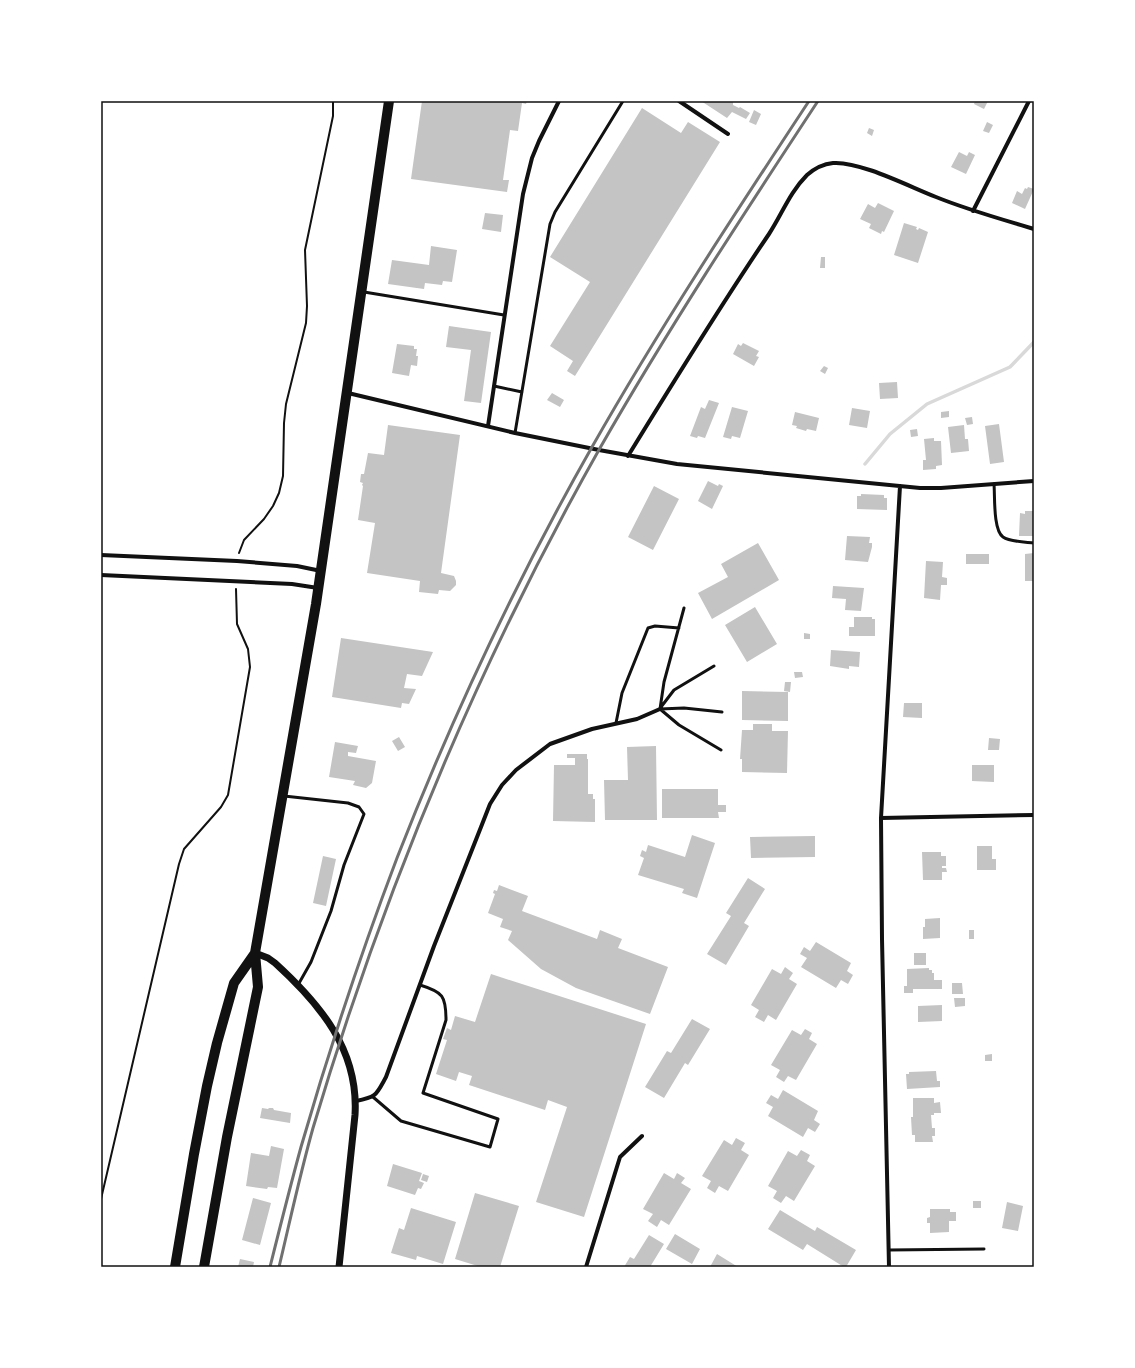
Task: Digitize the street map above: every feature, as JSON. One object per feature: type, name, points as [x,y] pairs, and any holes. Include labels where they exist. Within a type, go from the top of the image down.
[{"type":"main road","points":[[204,1267],[227,1137],[258,986],[255,953],[319,588],[389,101]]},
{"type":"main road","points":[[175,1267],[198,1131],[217,1043],[234,983],[255,953]]},
{"type":"street","points":[[488,426],[518,220],[527,174],[539,141],[559,101]]},
{"type":"street","points":[[679,101],[728,134]]},
{"type":"street","points":[[973,211],[1029,101]]},
{"type":"street","points":[[628,456],[734,285],[774,226],[794,190],[808,174],[821,164],[848,164],[870,170],[973,211],[1034,229]]},
{"type":"street","points":[[347,393],[515,433],[628,456],[677,464],[900,486],[941,488],[1034,481]]},
{"type":"street","points":[[889,1267],[881,818],[900,486]]},
{"type":"street","points":[[101,556],[238,561],[297,566],[321,571]]},
{"type":"street","points":[[101,575],[292,584],[319,588]]},
{"type":"street","points":[[356,1101],[373,1097],[379,1090],[386,1077],[434,946],[490,804],[502,785],[516,770],[550,744],[570,736],[616,723],[637,719],[660,709]]},
{"type":"street","points":[[881,818],[1034,814]]},
{"type":"street","points":[[255,953],[275,962],[314,1001],[334,1030],[350,1067],[355,1084],[356,1101],[339,1267]]},
{"type":"street","points":[[586,1267],[620,1157],[642,1136]]},
{"type":"lane","points":[[515,433],[550,224],[555,212],[623,101]]},
{"type":"lane","points":[[362,292],[504,315]]},
{"type":"lane","points":[[494,386],[522,392]]},
{"type":"lane","points":[[994,484],[997,528],[1003,537],[1019,542],[1034,543]]},
{"type":"lane","points":[[660,709],[664,682],[684,608]]},
{"type":"lane","points":[[616,723],[622,693],[648,628],[655,626],[679,628]]},
{"type":"lane","points":[[660,709],[674,690],[714,666]]},
{"type":"lane","points":[[660,709],[684,708],[722,712]]},
{"type":"lane","points":[[660,709],[679,725],[721,750]]},
{"type":"lane","points":[[283,796],[348,803],[359,807],[364,814],[344,865],[331,911],[311,962],[298,985]]},
{"type":"lane","points":[[373,1097],[402,1121],[490,1147],[498,1119],[423,1093],[446,1020],[446,1008],[444,998],[436,990],[420,985]]},
{"type":"lane","points":[[889,1250],[984,1249]]},
{"type":"path","points":[[239,553],[244,540],[264,519],[273,506],[279,493],[283,476],[284,423],[286,404],[306,323],[307,306],[305,250],[333,116],[333,101]]},
{"type":"path","points":[[101,1199],[179,864],[184,849],[221,807],[228,795],[250,667],[248,650],[237,624],[235,592]]},
{"type":"building","points":[[422,101],[527,101],[526,104],[522,103],[518,131],[510,130],[503,180],[509,180],[507,192],[411,179]]},
{"type":"building","points":[[701,101],[733,101],[733,105],[750,113],[746,119],[732,112],[727,118]]},
{"type":"building","points":[[975,101],[988,101],[984,109],[974,104]]},
{"type":"building","points":[[642,108],[681,133],[688,122],[720,142],[575,376],[567,371],[573,361],[550,346],[590,282],[550,257]]},
{"type":"building","points":[[754,110],[761,114],[756,125],[749,122]]},
{"type":"building","points":[[987,122],[993,125],[989,133],[983,131]]},
{"type":"building","points":[[869,128],[874,130],[872,136],[867,133]]},
{"type":"building","points":[[959,152],[967,156],[969,152],[975,155],[966,174],[951,167]]},
{"type":"building","points":[[1028,187],[1034,189],[1025,209],[1012,203],[1017,191],[1022,194],[1025,188],[1027,189]]},
{"type":"building","points":[[878,203],[894,211],[884,232],[882,231],[881,234],[869,228],[871,224],[860,219],[868,204],[875,208]]},
{"type":"building","points":[[485,213],[503,215],[501,232],[482,229]]},
{"type":"building","points":[[904,223],[917,227],[916,229],[918,230],[919,228],[928,232],[918,263],[894,255]]},
{"type":"building","points":[[431,246],[457,250],[452,282],[443,281],[442,285],[425,283],[424,289],[388,284],[392,260],[429,265]]},
{"type":"building","points":[[821,257],[825,257],[825,268],[820,268]]},
{"type":"building","points":[[449,326],[491,332],[481,403],[464,401],[471,350],[446,347]]},
{"type":"building","points":[[743,343],[759,351],[756,356],[759,357],[754,366],[733,354],[738,344],[741,346]]},
{"type":"building","points":[[397,344],[414,346],[414,349],[417,349],[417,366],[411,365],[409,376],[392,373]]},
{"type":"building","points":[[824,366],[828,368],[825,374],[820,371]]},
{"type":"building","points":[[897,382],[898,398],[880,399],[879,383]]},
{"type":"building","points":[[552,393],[564,400],[560,407],[547,400]]},
{"type":"building","points":[[709,400],[719,403],[705,438],[690,436],[701,407],[705,409]]},
{"type":"building","points":[[732,407],[748,411],[740,438],[732,436],[731,439],[723,437]]},
{"type":"building","points":[[852,408],[870,411],[867,428],[849,425]]},
{"type":"building","points":[[949,411],[949,417],[941,418],[941,412]]},
{"type":"building","points":[[795,412],[819,418],[816,431],[807,429],[806,431],[792,425]]},
{"type":"building","points":[[972,417],[973,424],[967,425],[965,418]]},
{"type":"building","points":[[999,424],[1004,462],[990,464],[985,426]]},
{"type":"building","points":[[388,425],[460,435],[441,573],[454,576],[456,585],[450,591],[439,590],[438,594],[419,592],[420,581],[367,573],[375,523],[358,520],[363,486],[363,483],[360,482],[361,474],[364,474],[368,453],[384,455]]},
{"type":"building","points":[[964,425],[965,439],[968,439],[969,451],[951,453],[948,427]]},
{"type":"building","points":[[917,429],[918,436],[911,437],[910,430]]},
{"type":"building","points":[[934,438],[934,441],[941,441],[942,465],[936,466],[936,469],[923,470],[923,460],[926,460],[924,439]]},
{"type":"building","points":[[708,481],[718,486],[719,484],[723,486],[712,509],[698,501]]},
{"type":"building","points":[[654,486],[679,499],[653,550],[628,537]]},
{"type":"building","points":[[861,494],[884,495],[884,498],[887,498],[887,510],[857,509],[857,496],[861,496]]},
{"type":"building","points":[[1025,511],[1034,511],[1034,536],[1019,536],[1020,513],[1025,514]]},
{"type":"building","points":[[847,536],[870,537],[869,543],[872,543],[872,547],[868,562],[845,560]]},
{"type":"building","points":[[758,543],[779,580],[712,619],[698,593],[728,577],[721,564]]},
{"type":"building","points":[[1034,553],[1034,581],[1025,581],[1025,554]]},
{"type":"building","points":[[966,554],[989,554],[989,564],[966,564]]},
{"type":"building","points":[[926,561],[943,562],[942,577],[947,578],[947,585],[941,585],[940,600],[924,598]]},
{"type":"building","points":[[833,586],[864,588],[861,611],[845,610],[846,599],[832,598]]},
{"type":"building","points":[[755,607],[777,644],[747,662],[725,625]]},
{"type":"building","points":[[854,617],[872,617],[872,619],[875,619],[875,636],[849,636],[849,627],[854,627]]},
{"type":"building","points":[[804,633],[810,634],[810,639],[804,639]]},
{"type":"building","points":[[341,638],[433,652],[422,676],[407,674],[404,688],[416,689],[409,704],[402,703],[401,708],[332,697]]},
{"type":"building","points":[[831,650],[860,652],[859,667],[849,666],[849,669],[830,666]]},
{"type":"building","points":[[794,672],[802,672],[803,677],[795,678]]},
{"type":"building","points":[[785,682],[791,682],[790,692],[784,691]]},
{"type":"building","points":[[742,691],[788,692],[788,721],[742,720]]},
{"type":"building","points":[[904,703],[922,703],[922,718],[903,717]]},
{"type":"building","points":[[753,724],[772,724],[772,731],[788,731],[787,773],[742,772],[742,759],[740,759],[742,730],[753,730]]},
{"type":"building","points":[[399,737],[405,747],[398,751],[392,741]]},
{"type":"building","points":[[989,738],[1000,739],[999,750],[988,750]]},
{"type":"building","points":[[335,742],[358,746],[356,753],[348,752],[348,756],[376,761],[372,783],[366,788],[353,785],[355,781],[329,777]]},
{"type":"building","points":[[656,746],[657,820],[605,820],[604,780],[628,780],[627,747]]},
{"type":"building","points":[[567,754],[587,754],[588,794],[593,794],[593,799],[595,799],[595,822],[553,821],[554,765],[575,765],[575,758],[567,758]]},
{"type":"building","points":[[972,765],[994,765],[994,782],[972,781]]},
{"type":"building","points":[[662,789],[718,789],[718,805],[726,805],[726,812],[718,812],[719,818],[662,818]]},
{"type":"building","points":[[692,835],[715,843],[697,898],[682,893],[684,889],[638,875],[644,858],[640,856],[642,850],[646,852],[648,845],[685,857]]},
{"type":"building","points":[[815,836],[815,857],[751,858],[750,837]]},
{"type":"building","points":[[977,846],[992,846],[992,859],[996,859],[996,870],[977,870]]},
{"type":"building","points":[[922,852],[941,852],[941,856],[946,856],[946,866],[942,866],[942,868],[946,868],[947,872],[942,872],[942,880],[923,880]]},
{"type":"building","points":[[323,856],[336,859],[326,906],[313,903]]},
{"type":"building","points":[[748,878],[765,889],[744,923],[749,926],[726,965],[707,954],[731,916],[726,913]]},
{"type":"building","points":[[499,885],[528,896],[522,911],[597,939],[600,930],[622,939],[618,948],[668,967],[650,1014],[576,988],[541,969],[508,940],[512,931],[500,927],[503,919],[488,913],[495,894],[493,893],[494,890],[497,891]]},
{"type":"building","points":[[940,918],[940,938],[923,939],[925,919]]},
{"type":"building","points":[[969,930],[974,930],[974,939],[969,939]]},
{"type":"building","points":[[816,942],[851,963],[847,971],[853,975],[848,984],[841,980],[836,988],[801,967],[807,958],[800,954],[804,947],[810,951]]},
{"type":"building","points":[[914,953],[926,953],[926,965],[914,965]]},
{"type":"building","points":[[785,967],[793,973],[789,979],[797,984],[776,1020],[768,1015],[764,1022],[755,1017],[759,1010],[751,1005],[772,969],[781,974]]},
{"type":"building","points":[[929,968],[929,970],[932,970],[932,973],[934,973],[934,980],[942,980],[942,989],[913,989],[913,993],[904,993],[904,986],[907,986],[907,969]]},
{"type":"building","points":[[491,974],[646,1024],[584,1217],[536,1202],[567,1107],[548,1100],[545,1110],[469,1085],[472,1076],[459,1072],[456,1081],[436,1074],[447,1040],[443,1039],[447,1028],[451,1030],[455,1016],[475,1022]]},
{"type":"building","points":[[952,983],[962,983],[963,994],[952,994]]},
{"type":"building","points":[[954,998],[965,998],[965,1006],[955,1007]]},
{"type":"building","points":[[942,1005],[942,1021],[918,1022],[918,1006]]},
{"type":"building","points":[[692,1019],[710,1029],[688,1065],[685,1063],[664,1098],[645,1087],[667,1051],[671,1053]]},
{"type":"building","points":[[805,1029],[812,1033],[809,1039],[817,1044],[796,1080],[788,1076],[784,1082],[776,1077],[780,1070],[771,1065],[792,1030],[801,1035]]},
{"type":"building","points":[[992,1054],[992,1061],[985,1061],[985,1055]]},
{"type":"building","points":[[936,1071],[937,1081],[940,1081],[940,1087],[907,1089],[906,1074],[909,1074],[909,1072]]},
{"type":"building","points":[[783,1090],[818,1111],[814,1120],[820,1124],[815,1132],[808,1128],[803,1137],[768,1116],[773,1107],[766,1103],[771,1095],[778,1099]]},
{"type":"building","points":[[913,1098],[934,1098],[934,1103],[940,1102],[941,1113],[934,1113],[934,1115],[931,1115],[932,1128],[935,1128],[935,1136],[932,1136],[933,1142],[915,1142],[915,1135],[912,1135],[911,1117],[913,1117]]},
{"type":"building","points":[[262,1108],[273,1108],[274,1110],[291,1113],[290,1123],[260,1118]]},
{"type":"building","points":[[736,1138],[745,1143],[741,1150],[749,1155],[728,1191],[719,1186],[715,1193],[707,1188],[711,1181],[702,1176],[724,1140],[732,1145]]},
{"type":"building","points":[[271,1146],[284,1149],[277,1188],[268,1187],[267,1189],[246,1186],[251,1153],[269,1156]]},
{"type":"building","points":[[801,1150],[810,1155],[807,1161],[815,1166],[794,1201],[786,1196],[781,1203],[773,1198],[777,1191],[768,1186],[788,1151],[797,1156]]},
{"type":"building","points":[[393,1164],[422,1173],[419,1181],[424,1183],[421,1189],[418,1188],[415,1195],[387,1186]]},
{"type":"building","points":[[664,1173],[674,1179],[677,1173],[685,1178],[681,1183],[691,1189],[669,1225],[661,1220],[657,1227],[648,1221],[653,1214],[643,1209]]},
{"type":"building","points":[[423,1174],[429,1176],[427,1182],[421,1180]]},
{"type":"building","points":[[475,1193],[519,1206],[500,1267],[481,1267],[455,1259]]},
{"type":"building","points":[[253,1198],[271,1203],[260,1245],[242,1240]]},
{"type":"building","points":[[973,1201],[981,1201],[981,1208],[973,1208]]},
{"type":"building","points":[[1007,1202],[1023,1206],[1018,1231],[1002,1228]]},
{"type":"building","points":[[411,1208],[456,1222],[443,1264],[417,1256],[416,1260],[391,1253],[399,1228],[404,1230]]},
{"type":"building","points":[[930,1209],[950,1209],[950,1212],[956,1212],[956,1221],[949,1221],[949,1232],[930,1233],[930,1223],[927,1223],[927,1218],[930,1217]]},
{"type":"building","points":[[780,1210],[815,1231],[817,1227],[856,1250],[846,1267],[807,1244],[803,1250],[768,1229]]},
{"type":"building","points":[[675,1234],[700,1249],[692,1264],[666,1249]]},
{"type":"building","points":[[649,1235],[664,1244],[650,1267],[624,1267],[630,1257],[634,1259]]},
{"type":"building","points":[[717,1254],[738,1267],[710,1267]]},
{"type":"building","points":[[240,1259],[254,1262],[253,1267],[238,1267]]},
{"type":"waterway","points":[[865,464],[890,434],[927,404],[1010,367],[1034,342]]},
{"type":"railway","points":[[270,1267],[301,1147],[334,1038],[358,966],[418,805],[487,649],[564,497],[617,403],[725,229],[809,101]]},
{"type":"railway","points":[[279,1267],[308,1145],[340,1040],[370,953],[403,866],[437,780],[474,695],[514,611],[600,448],[679,316],[818,101]]}]
